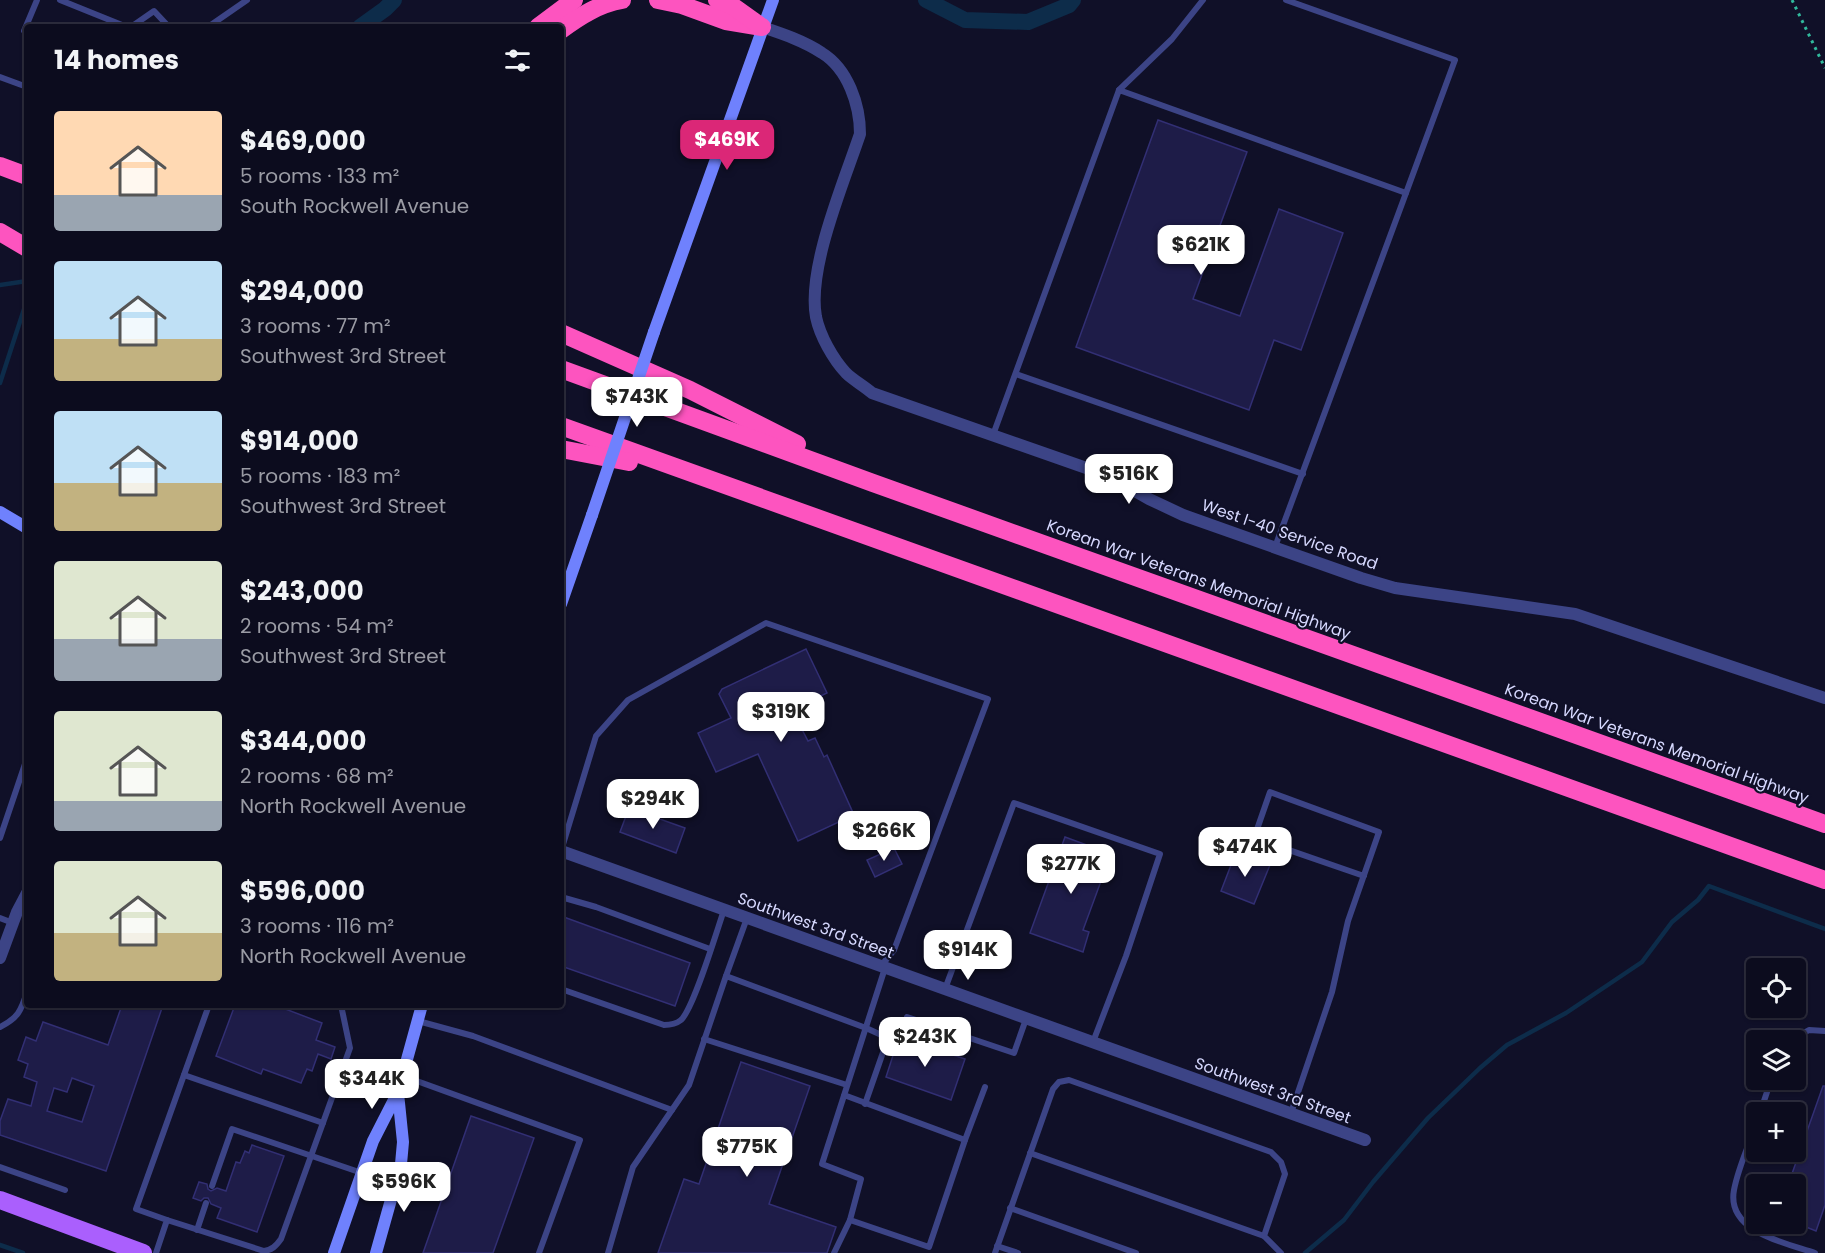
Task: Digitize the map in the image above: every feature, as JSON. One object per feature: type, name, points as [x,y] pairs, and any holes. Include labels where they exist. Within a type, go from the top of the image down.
[{"type":"highway","points":[[542,24],[574,0]]},
{"type":"highway","points":[[564,28],[586,13],[610,2],[622,0]]},
{"type":"highway","points":[[658,0],[682,5],[726,21],[762,27]]},
{"type":"highway","points":[[717,0],[731,5],[762,27]]},
{"type":"highway","points":[[0,156],[24,162]]},
{"type":"highway","points":[[0,166],[24,175]]},
{"type":"highway","points":[[0,223],[24,232]]},
{"type":"highway","points":[[0,232],[24,246]]},
{"type":"highway","points":[[564,334],[690,390],[873,483]]},
{"type":"highway","name":"Korean War Veterans Memorial Highway","points":[[564,370],[1825,824]]},
{"type":"highway","points":[[564,427],[1825,880]]},
{"type":"highway","points":[[564,450],[693,474]]},
{"type":"main road","points":[[0,1200],[143,1253]]},
{"type":"street","points":[[564,595],[654,332],[773,0]]},
{"type":"street","name":"West I-40 Service Road","points":[[762,27],[802,41],[825,54],[841,72],[853,94],[860,119],[860,134],[819,260],[815,296],[816,317],[828,346],[847,373],[872,393],[1114,479],[1183,515],[1395,588],[1575,614],[1825,699]]},
{"type":"street","points":[[0,512],[24,526]]},
{"type":"street","name":"Southwest 3rd Street","points":[[564,852],[1365,1140]]},
{"type":"street","points":[[0,958],[24,900]]},
{"type":"street","points":[[334,1253],[373,1141],[398,1092],[421,1008]]},
{"type":"street","points":[[376,1253],[401,1164],[404,1142],[398,1092]]},
{"type":"lane","points":[[27,24],[37,0]]},
{"type":"lane","points":[[60,0],[121,24]]},
{"type":"lane","points":[[212,24],[248,0]]},
{"type":"lane","points":[[993,435],[1119,90],[1172,39],[1203,0]]},
{"type":"lane","points":[[1275,547],[1455,60],[1286,0]]},
{"type":"lane","points":[[134,24],[154,11],[166,24]]},
{"type":"lane","points":[[0,77],[24,86]]},
{"type":"lane","points":[[1119,90],[1406,193]]},
{"type":"lane","points":[[1016,374],[1303,474]]},
{"type":"lane","points":[[564,841],[596,736],[628,700],[766,623],[988,699],[899,939],[883,967],[866,1028],[822,1164],[861,1179],[850,1220],[834,1253]]},
{"type":"lane","points":[[0,838],[24,767]]},
{"type":"lane","points":[[1290,1113],[1332,992],[1348,921],[1364,876],[1379,832],[1270,792],[1254,838],[1364,876]]},
{"type":"lane","points":[[945,989],[1014,803],[1160,854],[1126,956],[1093,1042]]},
{"type":"lane","points":[[564,898],[596,907],[710,949]]},
{"type":"lane","points":[[564,990],[664,1025],[680,1021],[690,1006],[724,910]]},
{"type":"lane","points":[[0,918],[13,923]]},
{"type":"lane","points":[[608,1253],[633,1167],[689,1085],[747,918]]},
{"type":"lane","points":[[726,976],[888,1038],[865,1104]]},
{"type":"lane","points":[[0,1028],[15,1018],[24,1001]]},
{"type":"lane","points":[[208,1008],[136,1209],[258,1250],[270,1251],[281,1239],[350,1048],[342,1008]]},
{"type":"lane","points":[[907,1017],[1014,1053],[1026,1018]]},
{"type":"lane","points":[[418,1020],[473,1036],[672,1110]]},
{"type":"lane","points":[[1806,1032],[1825,1031]]},
{"type":"lane","points":[[704,1039],[847,1085]]},
{"type":"lane","points":[[184,1075],[323,1124]]},
{"type":"lane","points":[[403,1076],[580,1140],[539,1253]]},
{"type":"lane","points":[[1018,1253],[996,1249],[1053,1089],[1059,1082],[1068,1080],[1271,1152],[1281,1162],[1285,1174],[1264,1236]]},
{"type":"lane","points":[[850,1220],[929,1246],[985,1087]]},
{"type":"lane","points":[[844,1095],[965,1140]]},
{"type":"lane","points":[[212,1186],[232,1128],[362,1173]]},
{"type":"lane","points":[[1030,1153],[1264,1236],[1281,1253]]},
{"type":"lane","points":[[1746,1154],[1733,1192],[1735,1209],[1744,1223],[1765,1236],[1815,1253]]},
{"type":"lane","points":[[0,1167],[65,1190]]},
{"type":"lane","points":[[197,1230],[206,1203]]},
{"type":"lane","points":[[1010,1208],[1136,1253]]},
{"type":"lane","points":[[156,1253],[167,1220]]},
{"type":"path","points":[[1792,0],[1825,68]]},
{"type":"building","points":[[1158,120],[1247,152],[1193,299],[1240,316],[1279,209],[1343,233],[1301,350],[1274,340],[1249,410],[1076,347]]},
{"type":"building","points":[[806,649],[827,693],[792,710],[808,741],[815,738],[824,757],[827,755],[854,815],[798,841],[758,754],[716,772],[698,733],[731,718],[719,694],[722,689]]},
{"type":"building","points":[[629,808],[685,828],[676,853],[620,832]]},
{"type":"building","points":[[1065,837],[1111,854],[1083,930],[1089,932],[1083,952],[1030,933]]},
{"type":"building","points":[[894,848],[902,864],[875,877],[867,860]]},
{"type":"building","points":[[1236,852],[1270,865],[1254,904],[1221,891]]},
{"type":"building","points":[[564,917],[690,963],[675,1006],[564,967]]},
{"type":"building","points":[[121,1008],[162,1008],[106,1171],[0,1135],[0,1121],[8,1099],[31,1106],[37,1082],[24,1077],[28,1064],[18,1060],[26,1037],[36,1041],[43,1022],[108,1045]],"holes":[[[72,1078],[94,1086],[82,1122],[47,1111],[54,1088],[67,1092]]]},
{"type":"building","points":[[234,1008],[283,1008],[322,1023],[316,1040],[335,1047],[331,1059],[318,1054],[312,1071],[307,1069],[301,1083],[263,1069],[261,1074],[216,1056]]},
{"type":"building","points":[[899,1037],[965,1059],[951,1100],[886,1077]]},
{"type":"building","points":[[741,1062],[810,1086],[769,1204],[836,1227],[827,1253],[658,1253],[684,1179],[699,1184]]},
{"type":"building","points":[[1823,1086],[1825,1086],[1825,1205],[1816,1231],[1806,1227],[1806,1174],[1792,1174],[1796,1162],[1806,1162],[1806,1134]]},
{"type":"building","points":[[471,1116],[534,1138],[493,1253],[423,1253]]},
{"type":"building","points":[[252,1145],[284,1156],[257,1232],[217,1218],[221,1208],[211,1204],[208,1198],[201,1201],[193,1198],[199,1182],[207,1184],[211,1191],[217,1188],[226,1191],[236,1162],[240,1163],[245,1151],[249,1153]]},
{"type":"waterway","points":[[364,24],[394,0]]},
{"type":"waterway","points":[[926,0],[965,20],[1028,22],[1069,5],[1073,0]]},
{"type":"waterway","points":[[0,285],[24,281]]},
{"type":"waterway","points":[[0,383],[24,309]]},
{"type":"waterway","points":[[1305,1253],[1344,1220],[1428,1118],[1480,1068],[1507,1045],[1566,1013],[1642,962],[1672,922],[1698,900],[1709,886],[1825,929]]},
{"type":"waterway","points":[[0,1245],[23,1253]]}]
